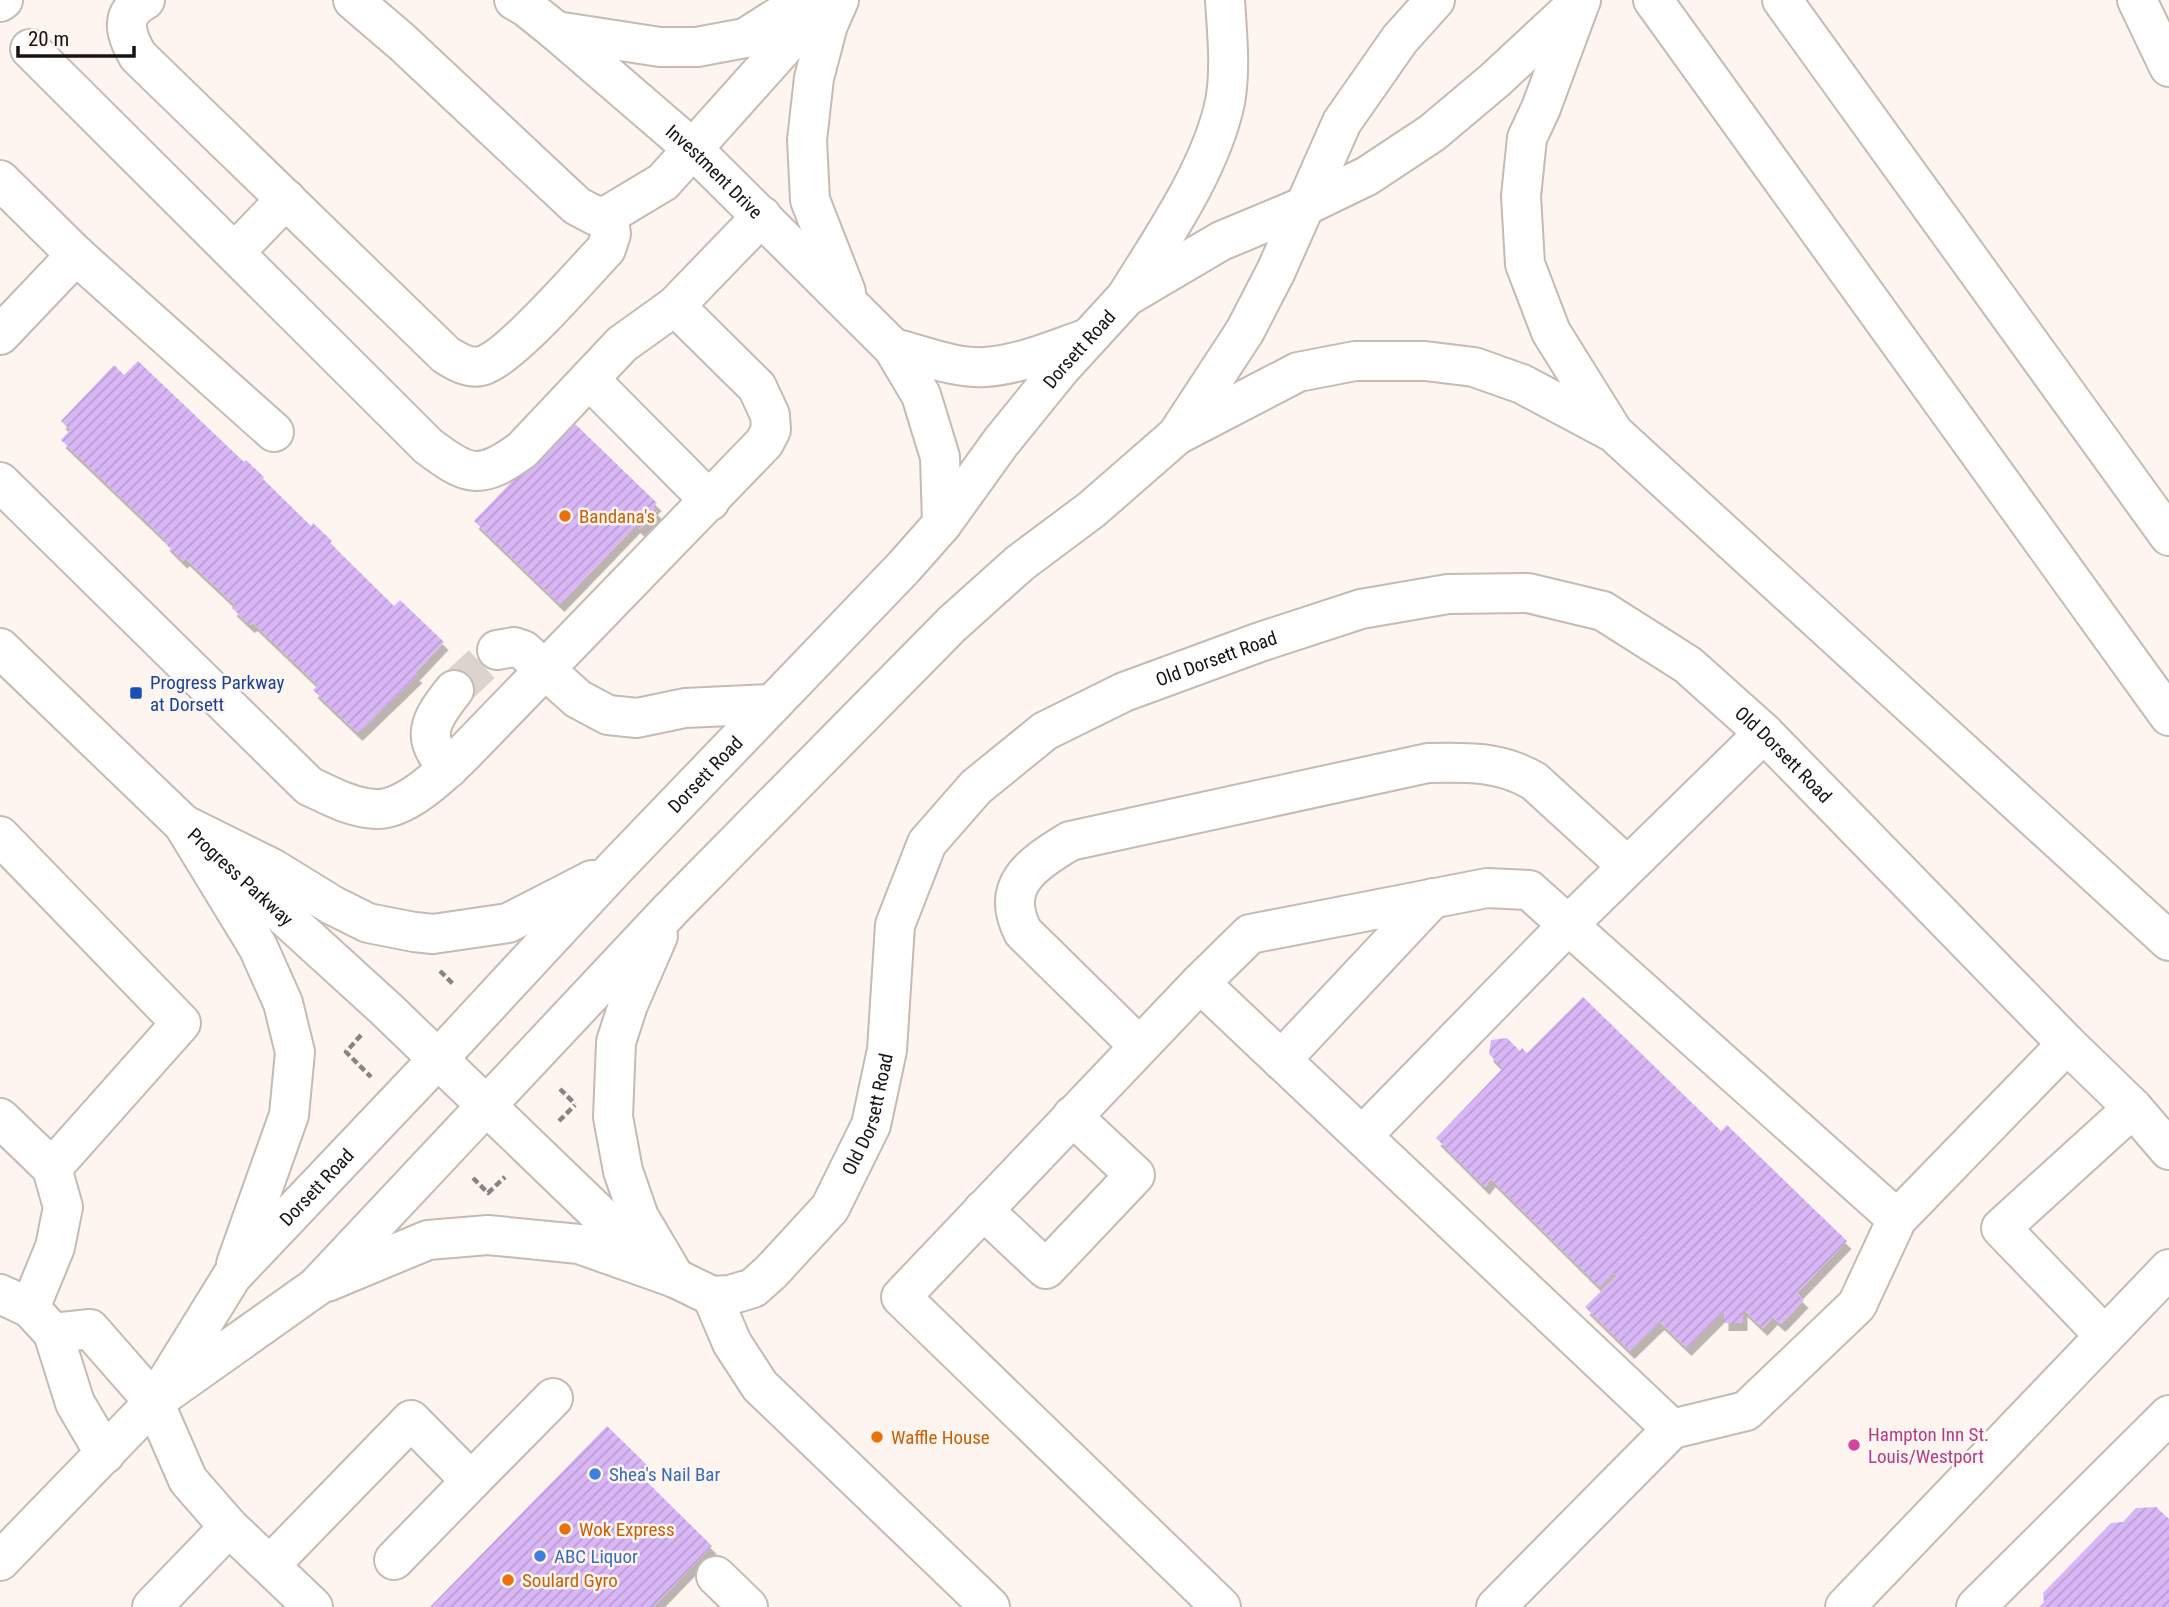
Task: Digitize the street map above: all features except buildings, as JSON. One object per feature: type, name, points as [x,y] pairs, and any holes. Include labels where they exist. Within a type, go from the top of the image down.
[{"type":"main road","points":[[145,0],[135,5],[126,21],[128,40],[138,56],[446,355],[462,365],[481,366],[508,351],[606,249],[611,234],[608,215]]},
{"type":"main road","points":[[353,0],[402,42],[577,206],[596,216],[608,215],[663,182],[826,0]]},
{"type":"main road","points":[[555,31],[660,47],[697,47],[745,38],[805,0]]},
{"type":"main road","points":[[839,0],[828,25],[814,78],[807,152],[810,200],[852,307]]},
{"type":"main road","points":[[1126,297],[1187,196],[1206,159],[1225,101],[1228,50],[1225,0]]},
{"type":"main road","name":"Dorsett Road","points":[[0,1561],[154,1402],[316,1287],[671,909],[952,624],[1020,563],[1091,510],[1177,435],[1245,331],[1276,271],[1342,122],[1400,39],[1435,0]]},
{"type":"main road","points":[[1581,0],[1541,108],[1527,138],[1521,196],[1525,264],[1551,332],[1614,433]]},
{"type":"main road","name":"Dorsett Road","points":[[154,1402],[232,1276],[615,868],[904,567],[942,524],[1001,442],[1085,340],[1126,297],[1221,241],[1305,206],[1367,176],[1432,134],[1581,0]]},
{"type":"main road","points":[[1782,0],[2169,536]]},
{"type":"main road","points":[[2137,0],[2169,67]]},
{"type":"main road","name":"Investment Drive","points":[[520,2],[693,149],[893,348],[921,395],[940,457],[942,524]]},
{"type":"main road","points":[[1661,11],[2169,716]]},
{"type":"main road","points":[[30,49],[428,446],[466,471],[482,471],[504,463],[522,450],[622,344],[675,306],[762,216]]},
{"type":"main road","points":[[0,180],[76,254],[274,432]]},
{"type":"main road","points":[[235,252],[286,199]]},
{"type":"main road","points":[[0,335],[76,254]]},
{"type":"main road","points":[[0,482],[309,786],[342,802],[378,809],[409,799],[449,768],[764,443],[771,430],[769,415],[757,387],[675,306]]},
{"type":"main road","points":[[893,348],[959,364],[984,367],[1027,359],[1085,340]]},
{"type":"main road","points":[[1177,435],[1298,372],[1355,361],[1425,361],[1474,367],[1522,384],[1614,433],[2169,941]]},
{"type":"main road","points":[[589,379],[710,501]]},
{"type":"main road","name":"Old Dorsett Road","points":[[712,1296],[730,1295],[753,1288],[830,1208],[872,1125],[887,1050],[895,925],[926,843],[976,787],[1045,731],[1124,692],[1360,609],[1448,594],[1528,593],[1604,611],[1688,664],[1764,733],[2067,1044],[2133,1108],[2169,1150]]},
{"type":"main road","points":[[497,650],[514,647],[523,650],[578,699],[608,715],[637,718],[685,708],[772,704]]},
{"type":"main road","name":"Progress Parkway","points":[[0,648],[183,824],[386,1009],[484,1106]]},
{"type":"main road","points":[[449,768],[436,755],[431,744],[430,729],[436,713],[454,690]]},
{"type":"main road","points":[[1362,1136],[1568,925],[1764,733]]},
{"type":"main road","points":[[1139,1046],[1023,932],[1016,919],[1018,885],[1026,871],[1070,841],[1428,763],[1463,762],[1495,765],[1517,771],[1534,781],[1627,866]]},
{"type":"main road","points":[[183,824],[272,869],[368,923],[433,934],[508,923],[615,868]]},
{"type":"main road","points":[[183,824],[258,947],[283,1003],[295,1052],[289,1115],[232,1276]]},
{"type":"main road","points":[[0,836],[181,1023],[52,1168]]},
{"type":"main road","points":[[1221,1607],[901,1297],[1200,982],[1250,934],[1487,888],[1529,890],[1897,1219]]},
{"type":"main road","points":[[1281,1060],[1433,898]]},
{"type":"main road","points":[[671,909],[628,1005],[616,1042],[613,1117],[623,1171],[639,1217],[675,1278]]},
{"type":"main road","points":[[1200,982],[1672,1429]]},
{"type":"main road","points":[[1496,1607],[1672,1429],[1746,1411],[1857,1305],[1897,1219],[2067,1044]]},
{"type":"main road","points":[[484,1106],[602,1217],[675,1278]]},
{"type":"main road","points":[[2104,1335],[2001,1228],[2133,1108]]},
{"type":"main road","points":[[983,1210],[1046,1269],[1064,1251],[1135,1175],[1072,1116]]},
{"type":"main road","points":[[0,1118],[52,1168],[63,1207],[55,1247],[28,1312],[75,1404],[105,1454]]},
{"type":"main road","points":[[316,1287],[428,1240],[488,1235],[579,1244],[675,1278],[712,1296],[732,1343],[760,1386],[990,1607]]},
{"type":"main road","points":[[1845,1607],[2169,1269]]},
{"type":"main road","points":[[28,1312],[90,1329],[154,1402],[188,1479],[229,1527],[313,1607]]},
{"type":"main road","points":[[394,1560],[554,1398]]},
{"type":"main road","points":[[1976,1607],[2169,1415]]},
{"type":"main road","points":[[270,1565],[411,1420],[471,1481]]},
{"type":"main road","points":[[152,1607],[229,1527]]},
{"type":"main road","points":[[716,1576],[748,1607]]},
{"type":"path","points":[[362,1035],[346,1052],[378,1083]]},
{"type":"path","points":[[554,1127],[576,1104]]},
{"type":"path","points":[[473,1178],[488,1193],[505,1177]]},
{"type":"tunnel","points":[[454,690],[497,650]]},
{"type":"place","name":"Bandana's","points":[[565,516]]},
{"type":"place","name":"Progress Parkway at Dorsett","points":[[136,693]]},
{"type":"place","name":"Waffle House","points":[[877,1437]]},
{"type":"place","name":"Hampton Inn St. Louis/Westport","points":[[1854,1445]]},
{"type":"place","name":"Shea's Nail Bar","points":[[595,1474]]},
{"type":"place","name":"Wok Express","points":[[565,1529]]},
{"type":"place","name":"ABC Liquor","points":[[540,1556]]},
{"type":"place","name":"Soulard Gyro","points":[[508,1580]]}]
